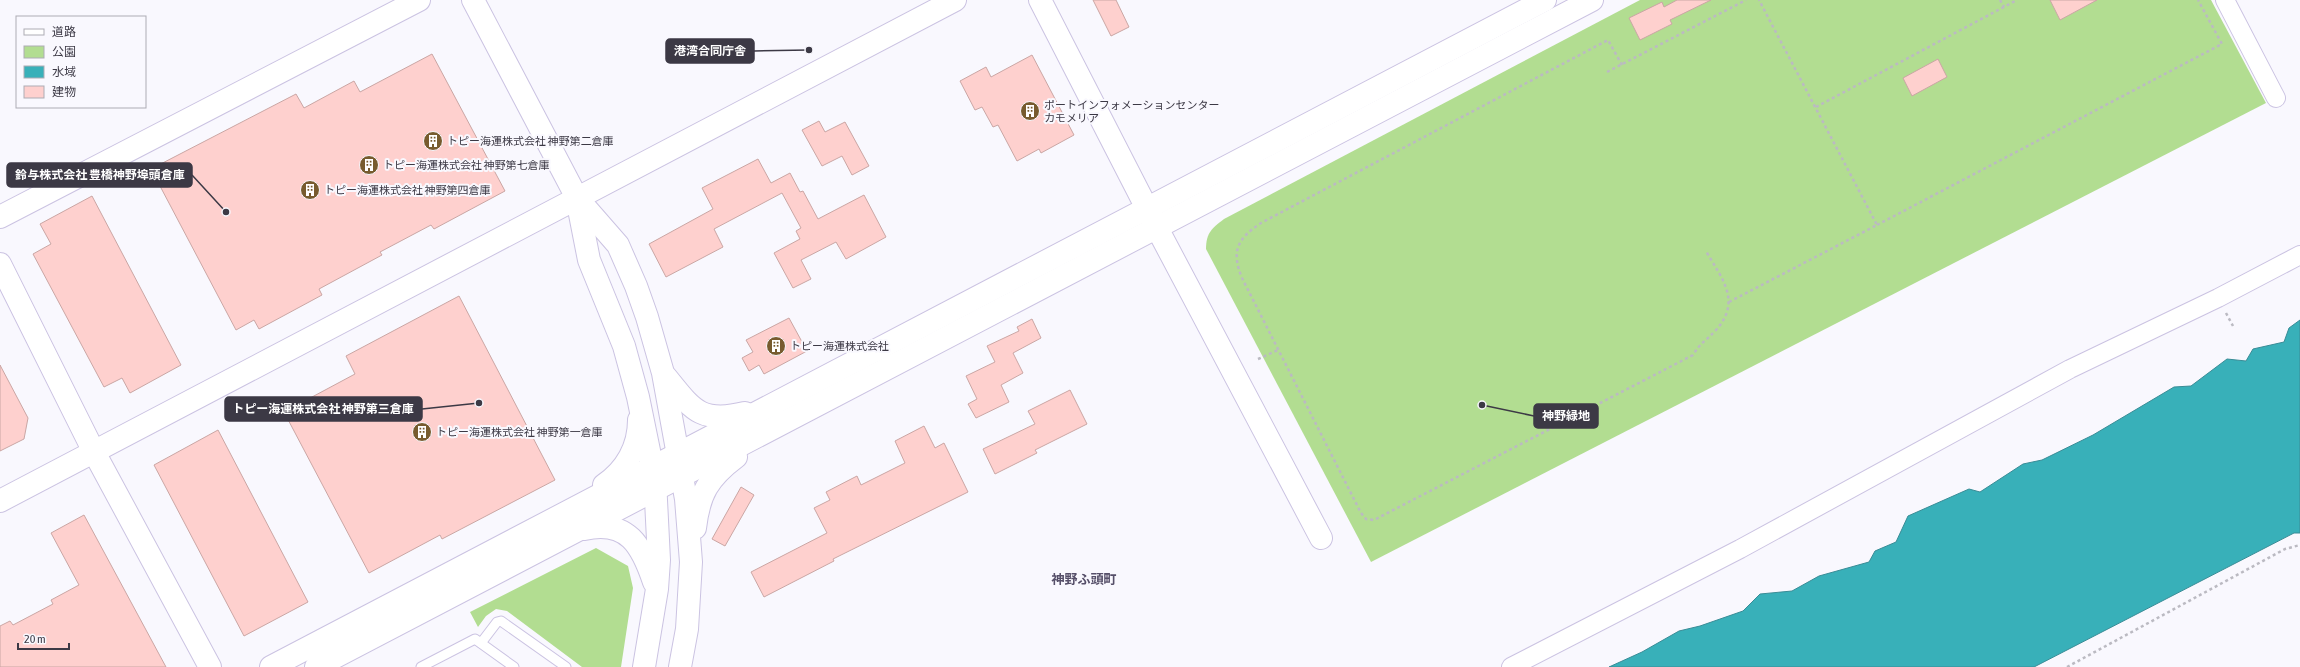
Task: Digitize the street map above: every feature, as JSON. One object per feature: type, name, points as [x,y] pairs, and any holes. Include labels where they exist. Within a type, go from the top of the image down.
[{"type":"street","points":[[0,217],[419,0]]},
{"type":"street","points":[[473,0],[577,198],[618,245],[636,286],[663,373],[682,477],[691,562]]},
{"type":"street","points":[[0,501],[955,0]]},
{"type":"street","points":[[1040,0],[1157,228],[1322,538]]},
{"type":"street","points":[[316,667],[566,524],[653,467],[1545,0]]},
{"type":"street","points":[[271,667],[566,524],[656,489],[682,477],[732,448],[775,428],[1592,0]]},
{"type":"street","points":[[2225,0],[2276,98]]},
{"type":"street","points":[[577,198],[589,260],[624,346],[638,397],[653,467],[656,489],[659,560],[657,589],[644,667]]},
{"type":"street","points":[[1511,667],[1740,549],[2070,369],[2218,298],[2300,255]]},
{"type":"street","points":[[0,264],[94,452],[210,667]]},
{"type":"street","points":[[663,373],[686,402],[699,413],[718,417],[768,407]]},
{"type":"street","points":[[566,524],[625,465],[639,432],[638,397]]},
{"type":"street","points":[[680,667],[687,629],[691,562],[698,506],[710,480],[719,469],[775,428]]},
{"type":"street","points":[[566,524],[610,527],[628,535],[641,549],[657,589]]},
{"type":"lane","points":[[481,643],[497,622],[501,620],[566,667]]},
{"type":"lane","points":[[422,667],[475,639],[514,667]]},
{"type":"path","points":[[1607,72],[1746,0]]},
{"type":"path","points":[[1759,0],[1877,225]]},
{"type":"path","points":[[2000,0],[2004,7]]},
{"type":"path","points":[[1816,107],[2017,0]]},
{"type":"path","points":[[1730,302],[2222,44],[2198,0]]},
{"type":"path","points":[[1622,65],[1608,40],[1274,216],[1247,232],[1240,241],[1236,252],[1237,266],[1361,513],[1366,519],[1374,520],[1693,355],[1699,344],[1710,337],[1723,323],[1730,302],[1725,284],[1706,251]]},
{"type":"path","points":[[1258,359],[1278,350]]},
{"type":"path","points":[[2067,667],[2285,549],[2300,545]]},
{"type":"green space","points":[[1640,0],[2211,0],[2266,103],[1371,562],[1206,249],[1206,243],[1210,231],[1224,219]]},
{"type":"green space","points":[[596,548],[628,566],[633,588],[621,667],[582,667],[507,611],[496,609],[486,616],[478,627],[470,612]]},
{"type":"water","points":[[2300,320],[2300,533],[2294,533],[2034,667],[1609,667],[1642,652],[1679,631],[1700,626],[1743,611],[1760,594],[1792,591],[1819,576],[1869,562],[1875,551],[1896,542],[1908,516],[1969,489],[1980,492],[2023,464],[2042,460],[2093,435],[2174,387],[2191,386],[2227,359],[2246,361],[2253,349],[2284,342],[2289,328]]},
{"type":"building","points":[[1093,0],[1116,0],[1129,27],[1111,36]]},
{"type":"building","points":[[1677,0],[1711,0],[1670,20],[1672,24],[1640,40],[1629,18],[1662,2],[1664,7]]},
{"type":"building","points":[[2050,0],[2097,0],[2060,20]]},
{"type":"building","points":[[432,54],[505,191],[434,229],[431,225],[380,252],[382,255],[319,289],[322,295],[259,329],[254,320],[236,330],[151,169],[296,94],[304,108],[354,81],[360,92]]},
{"type":"building","name":"ポートインフォメーションセンター カモメリア","points":[[1032,55],[1074,135],[1041,153],[1039,149],[1017,161],[998,125],[993,127],[982,107],[975,110],[960,81],[986,67],[991,77]]},
{"type":"building","points":[[1938,59],[1947,77],[1912,96],[1903,78]]},
{"type":"building","points":[[819,121],[825,132],[845,122],[869,166],[852,175],[842,156],[822,166],[802,130]]},
{"type":"building","points":[[758,159],[771,183],[790,173],[800,192],[803,191],[818,219],[864,195],[886,237],[846,259],[836,242],[801,260],[811,279],[793,288],[774,253],[800,239],[796,231],[801,228],[782,193],[714,229],[723,247],[666,277],[649,244],[713,209],[702,188]]},
{"type":"building","points":[[92,196],[181,365],[130,393],[122,378],[104,387],[33,254],[51,244],[40,224]]},
{"type":"building","points":[[459,296],[555,480],[442,539],[440,535],[369,573],[284,412],[355,374],[346,356]]},
{"type":"building","name":"トピー海運株式会社","points":[[789,318],[807,351],[764,374],[759,365],[749,371],[742,358],[753,352],[746,340]]},
{"type":"building","points":[[1032,319],[1041,338],[1013,353],[1023,373],[1001,385],[1009,402],[976,418],[968,404],[977,399],[966,376],[995,362],[987,346],[1019,331],[1017,327]]},
{"type":"building","points":[[0,365],[28,418],[24,439],[0,451]]},
{"type":"building","points":[[1070,390],[1087,424],[1035,450],[1037,453],[995,474],[983,449],[1035,424],[1028,411]]},
{"type":"building","points":[[924,426],[935,448],[944,443],[968,492],[833,559],[834,561],[764,597],[751,572],[827,533],[814,508],[830,500],[826,492],[857,476],[861,485],[905,463],[895,441]]},
{"type":"building","points":[[218,430],[308,602],[244,636],[154,465]]},
{"type":"building","points":[[741,487],[754,495],[725,546],[712,539]]},
{"type":"building","points":[[84,515],[166,667],[0,667],[0,626],[10,621],[13,625],[53,604],[51,600],[79,585],[51,533]]},
{"type":"place","name":"港湾合同庁舎","points":[[809,50]]},
{"type":"place","name":"ポートインフォメーションセンター カモメリア","points":[[1030,111]]},
{"type":"place","name":"トピー海運株式会社 神野第二倉庫","points":[[433,141]]},
{"type":"place","name":"トピー海運株式会社 神野第七倉庫","points":[[369,165]]},
{"type":"place","name":"トピー海運株式会社 神野第四倉庫","points":[[310,190]]},
{"type":"place","name":"鈴与株式会社 豊橋神野埠頭倉庫","points":[[226,212]]},
{"type":"place","name":"トピー海運株式会社","points":[[776,346]]},
{"type":"place","name":"トピー海運株式会社 神野第三倉庫","points":[[479,403]]},
{"type":"place","name":"神野緑地","points":[[1482,405]]},
{"type":"place","name":"トピー海運株式会社 神野第一倉庫","points":[[422,432]]},
{"type":"district","name":"神野ふ頭町","points":[[1084,579]]}]
